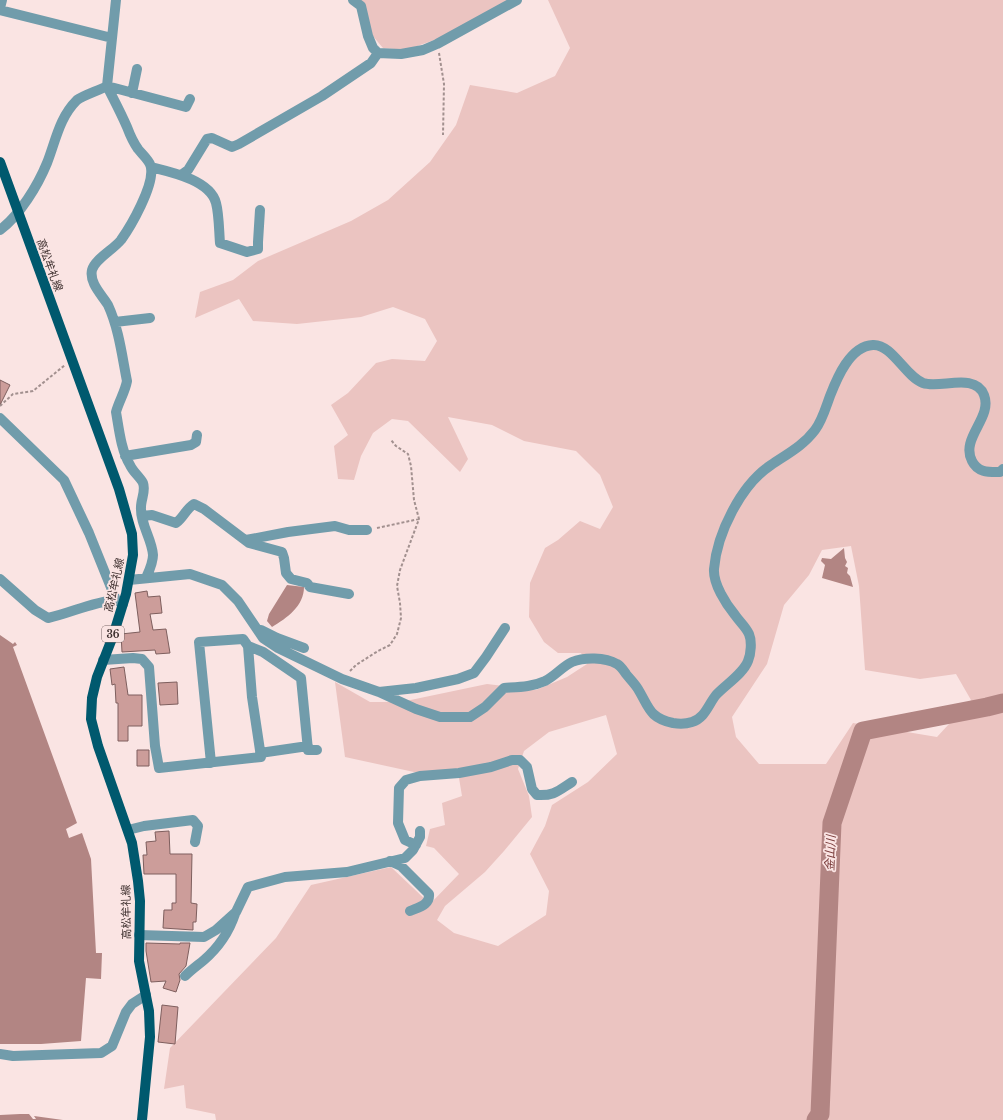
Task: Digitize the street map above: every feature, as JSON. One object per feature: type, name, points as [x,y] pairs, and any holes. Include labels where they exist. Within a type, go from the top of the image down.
[{"type":"main road","name":"高松牟礼線","points":[[0,162],[7,177],[18,212],[126,511],[132,534],[133,555],[129,580],[120,602],[103,660],[96,677],[92,698],[91,719],[98,746],[132,843],[138,881],[140,901],[139,961],[149,1011],[150,1037],[142,1120]]},
{"type":"street","points":[[2,0],[0,9],[112,38]]},
{"type":"street","points":[[116,0],[107,86],[133,142],[151,166],[181,175],[208,188],[216,202],[220,243],[247,252],[258,249],[260,210]]},
{"type":"street","points":[[353,0],[361,6],[368,36],[373,48],[378,53],[401,54],[423,50],[437,44],[516,0]]},
{"type":"street","points":[[181,175],[188,170],[207,139],[212,138],[232,147],[239,144],[322,96],[370,63],[378,53]]},
{"type":"street","points":[[132,93],[137,69]]},
{"type":"street","points":[[0,230],[8,224],[18,212],[36,184],[46,163],[65,114],[78,99],[107,86],[186,108],[190,99]]},
{"type":"street","points":[[146,578],[152,563],[153,551],[144,527],[142,516],[141,507],[144,492],[143,484],[125,456],[116,412],[126,390],[127,382],[115,322],[94,283],[92,269],[98,260],[110,252],[119,242],[131,224],[143,200],[151,175],[151,166]]},
{"type":"street","points":[[115,322],[150,318]]},
{"type":"street","points":[[129,580],[190,574],[222,586],[238,601],[263,638],[278,648],[342,679],[379,692],[440,717],[470,717],[485,707],[504,688],[529,686],[546,681],[558,674],[571,662],[587,659],[603,659],[619,665],[638,689],[649,710],[663,720],[677,723],[690,723],[700,718],[716,696],[748,664],[750,656],[750,635],[732,612],[717,584],[714,572],[719,544],[731,513],[757,475],[803,444],[817,428],[839,374],[857,351],[867,345],[877,345],[886,348],[911,375],[924,384],[970,383],[978,388],[984,396],[985,410],[971,440],[969,456],[975,466],[986,472],[1000,472],[1003,469]]},
{"type":"street","points":[[0,418],[64,480],[120,602],[102,601],[60,616],[48,618],[35,610],[0,579]]},
{"type":"street","points":[[125,456],[191,445],[196,442],[197,435]]},
{"type":"street","points":[[142,516],[152,516],[176,523],[181,520],[189,507],[194,504],[204,509],[249,543],[282,552],[286,573],[291,579],[307,583],[310,586],[349,594]]},
{"type":"street","points":[[246,540],[288,532],[335,526],[349,530],[367,530]]},
{"type":"street","points":[[257,628],[277,638],[304,648]]},
{"type":"street","points":[[379,692],[416,688],[458,679],[474,673],[506,628]]},
{"type":"street","points":[[103,660],[133,658],[142,659],[149,667],[155,746],[159,768],[211,763],[260,757],[252,697],[248,646],[243,639],[199,642],[211,763]]},
{"type":"street","points":[[248,646],[262,652],[301,678],[308,750],[318,750]]},
{"type":"street","points":[[260,753],[308,746]]},
{"type":"street","points":[[416,845],[405,840],[398,823],[399,788],[406,780],[420,776],[459,774],[512,760],[520,760],[526,767],[532,789],[537,795],[549,796],[572,782]]},
{"type":"street","points":[[128,830],[144,826],[193,820],[198,826],[195,842]]},
{"type":"street","points":[[185,976],[205,960],[223,939],[248,887],[285,878],[347,872],[405,858],[416,845],[420,837],[420,831]]},
{"type":"street","points":[[390,861],[401,866],[429,894],[429,898],[425,905],[410,911]]},
{"type":"street","points":[[139,935],[204,937],[216,930],[236,912]]},
{"type":"street","points":[[0,1054],[13,1056],[101,1053],[112,1046],[126,1012],[132,1004],[146,995]]},
{"type":"path","points":[[437,44],[444,84],[443,135]]},
{"type":"path","points":[[0,406],[13,394],[33,391],[72,359]]},
{"type":"path","points":[[342,679],[356,665],[390,645],[397,634],[401,618],[397,586],[400,570],[419,519],[414,500],[411,466],[408,454],[396,446],[391,440]]},
{"type":"path","points":[[367,530],[419,519]]},
{"type":"shaded area","points":[[358,0],[509,0],[437,39],[406,50],[383,48],[372,35]]},
{"type":"shaded area","points":[[548,0],[1003,0],[1003,1120],[216,1120],[215,1114],[186,1108],[184,1085],[164,1089],[170,1048],[276,938],[311,885],[391,867],[430,904],[459,874],[434,848],[426,846],[430,829],[445,825],[442,803],[462,796],[458,772],[414,772],[345,757],[335,682],[370,702],[401,702],[487,684],[536,690],[567,677],[587,664],[581,653],[558,653],[544,642],[529,617],[530,583],[545,548],[558,540],[580,521],[600,529],[613,507],[600,475],[576,451],[524,441],[492,425],[448,417],[468,459],[460,472],[408,421],[392,419],[373,433],[361,456],[354,480],[338,479],[334,446],[348,435],[331,405],[348,393],[376,363],[392,359],[425,361],[437,341],[425,319],[393,307],[361,317],[297,324],[253,321],[239,299],[195,318],[200,292],[233,280],[258,261],[351,221],[388,200],[430,162],[456,125],[470,85],[517,93],[555,76],[570,48]],"holes":[[[851,546],[859,586],[865,670],[920,679],[956,674],[971,700],[937,737],[853,723],[826,764],[759,764],[736,737],[732,717],[767,664],[784,605],[809,575],[822,550]],[[606,715],[617,754],[588,782],[552,805],[545,826],[530,854],[549,891],[546,915],[498,946],[454,933],[437,920],[445,906],[485,872],[532,817],[529,796],[518,769],[524,751],[549,732]]]},
{"type":"shaded area","points":[[844,548],[847,562],[845,566],[848,568],[847,573],[850,576],[853,587],[822,578],[825,565],[821,561],[822,558],[831,559]]},
{"type":"shaded area","points":[[287,585],[304,587],[301,600],[294,611],[272,627],[267,621],[269,614]]},
{"type":"shaded area","points":[[0,635],[13,644],[15,642],[17,645],[13,647],[77,823],[66,829],[69,838],[82,833],[91,859],[96,953],[102,953],[101,979],[86,978],[81,1041],[41,1044],[0,1044]]},
{"type":"shaded area","points":[[29,1114],[33,1119],[36,1119],[34,1116],[63,1120],[0,1120],[0,1115]]},
{"type":"building","points":[[0,380],[10,385],[0,405]]},
{"type":"building","points":[[147,591],[148,597],[160,596],[162,613],[150,614],[153,630],[166,629],[170,653],[156,654],[155,650],[122,652],[121,634],[140,632],[135,593]]},
{"type":"building","points":[[124,667],[128,695],[142,695],[142,726],[128,726],[128,741],[118,741],[118,703],[116,703],[115,684],[112,685],[110,669]]},
{"type":"building","points":[[177,682],[178,704],[160,705],[158,683]]},
{"type":"building","points":[[137,750],[149,750],[149,766],[137,766]]},
{"type":"building","points":[[169,831],[170,854],[192,854],[191,903],[197,904],[196,922],[193,922],[193,930],[163,928],[164,910],[172,910],[172,903],[176,903],[176,874],[144,874],[143,855],[147,855],[146,842],[156,841],[155,832]]},
{"type":"building","points":[[146,943],[190,943],[186,966],[179,974],[180,980],[176,992],[163,988],[166,981],[151,982]]},
{"type":"building","points":[[162,1005],[178,1007],[175,1044],[158,1042]]},
{"type":"waterway","name":"金山川","points":[[816,1120],[820,1114],[832,823],[863,731],[1003,703]]}]
